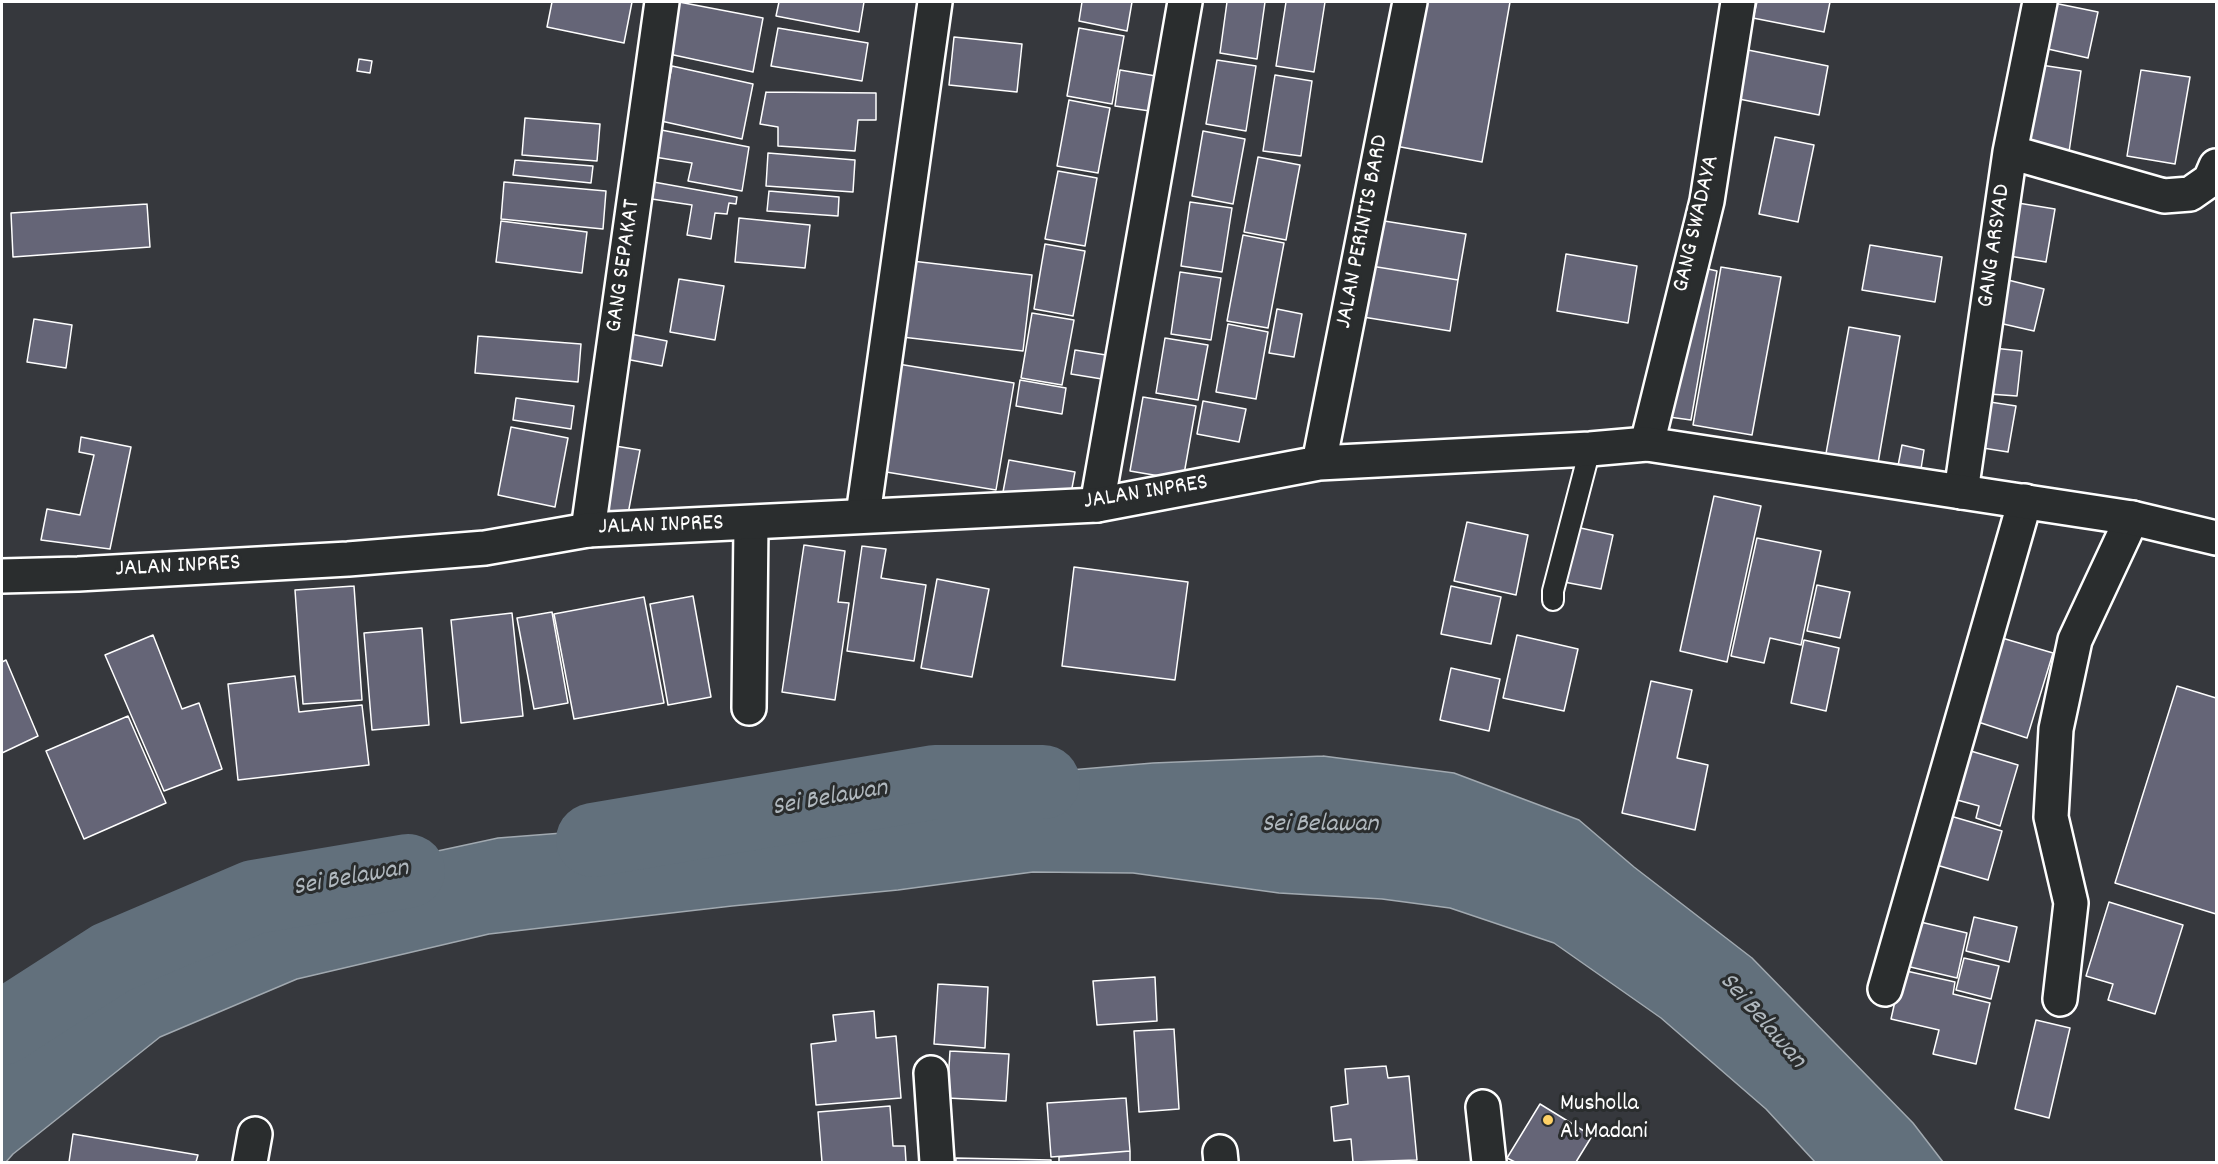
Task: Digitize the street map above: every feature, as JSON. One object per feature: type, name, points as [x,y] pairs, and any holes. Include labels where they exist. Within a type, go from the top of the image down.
[{"type":"street","name":"GANG SEPAKAT","points":[[588,530],[662,2]]},
{"type":"street","points":[[863,515],[935,2]]},
{"type":"street","points":[[1097,505],[1185,2]]},
{"type":"street","name":"JALAN PERINTIS BARD","points":[[1319,463],[1410,2]]},
{"type":"street","name":"GANG SWADAYA","points":[[1647,444],[1707,201],[1737,2]]},
{"type":"street","name":"GANG ARSYAD","points":[[1961,492],[2010,152],[2040,2]]},
{"type":"street","points":[[2010,152],[2163,196],[2190,195],[2210,180],[2217,166]]},
{"type":"street","name":"JALAN INPRES","points":[[2,576],[348,559],[484,548],[588,530],[751,524],[863,515],[1097,505],[1319,463],[1647,444],[2132,518],[2217,537]]},
{"type":"street","points":[[1885,989],[2025,501]]},
{"type":"street","points":[[2060,999],[2071,903],[2051,817],[2056,729],[2075,640],[2132,518]]},
{"type":"street","points":[[749,708],[751,524]]},
{"type":"street","points":[[931,1073],[938,1162]]},
{"type":"street","points":[[1483,1107],[1489,1162]]},
{"type":"lane","points":[[1553,600],[1553,591],[1590,449]]},
{"type":"water","name":"Sei Belawan","points":[[1323,756],[1454,773],[1579,820],[1634,867],[1752,958],[1913,1123],[1943,1162],[1815,1162],[1766,1109],[1661,1018],[1554,943],[1450,908],[1382,899],[1279,893],[1133,873],[1033,872],[898,890],[732,906],[489,934],[297,979],[160,1037],[6,1162],[2,1162],[2,1031],[82,974],[363,867],[498,838],[717,821],[807,808],[952,780],[1153,763]]},
{"type":"building","points":[[552,2],[632,2],[624,43],[547,27]]},
{"type":"building","points":[[679,2],[763,18],[753,72],[669,54]]},
{"type":"building","points":[[779,2],[864,2],[859,32],[776,16]]},
{"type":"building","points":[[1082,2],[1132,2],[1127,31],[1079,21]]},
{"type":"building","points":[[1227,2],[1265,2],[1257,59],[1220,53]]},
{"type":"building","points":[[1286,2],[1325,2],[1314,72],[1276,66]]},
{"type":"building","points":[[1416,2],[1510,2],[1482,162],[1390,145]]},
{"type":"building","points":[[1757,2],[1830,2],[1824,32],[1753,18]]},
{"type":"building","points":[[2049,2],[2098,12],[2088,58],[2039,47]]},
{"type":"building","points":[[778,28],[868,43],[862,81],[771,66]]},
{"type":"building","points":[[1079,28],[1124,36],[1112,104],[1067,96]]},
{"type":"building","points":[[954,37],[1022,44],[1017,92],[949,85]]},
{"type":"building","points":[[1743,49],[1828,66],[1819,115],[1734,98]]},
{"type":"building","points":[[359,59],[372,61],[370,73],[357,71]]},
{"type":"building","points":[[1217,60],[1256,66],[1246,131],[1206,124]]},
{"type":"building","points":[[2034,64],[2081,71],[2069,152],[2023,145]]},
{"type":"building","points":[[672,66],[753,84],[742,139],[661,121]]},
{"type":"building","points":[[1120,70],[1156,76],[1150,111],[1115,106]]},
{"type":"building","points":[[2141,70],[2190,77],[2175,164],[2127,156]]},
{"type":"building","points":[[1275,75],[1312,81],[1301,156],[1263,151]]},
{"type":"building","points":[[766,92],[876,93],[876,120],[858,120],[855,151],[778,146],[778,127],[760,124]]},
{"type":"building","points":[[1069,100],[1110,108],[1098,173],[1057,166]]},
{"type":"building","points":[[525,118],[600,124],[597,161],[522,155]]},
{"type":"building","points":[[651,128],[749,147],[742,191],[688,181],[692,163],[648,156]]},
{"type":"building","points":[[1203,131],[1245,139],[1233,204],[1192,196]]},
{"type":"building","points":[[1775,137],[1814,145],[1798,222],[1759,214]]},
{"type":"building","points":[[768,153],[855,160],[853,192],[766,186]]},
{"type":"building","points":[[1258,157],[1300,165],[1286,240],[1244,232]]},
{"type":"building","points":[[515,160],[593,166],[591,183],[513,175]]},
{"type":"building","points":[[1058,171],[1097,178],[1085,246],[1045,239]]},
{"type":"building","points":[[648,181],[737,197],[736,204],[729,203],[727,214],[715,213],[711,239],[687,235],[692,205],[645,198]]},
{"type":"building","points":[[504,182],[606,191],[603,229],[501,219]]},
{"type":"building","points":[[769,191],[839,197],[838,216],[767,211]]},
{"type":"building","points":[[1190,202],[1232,208],[1222,272],[1181,266]]},
{"type":"building","points":[[2018,203],[2055,209],[2046,262],[2009,256]]},
{"type":"building","points":[[147,204],[150,247],[13,257],[11,213]]},
{"type":"building","points":[[739,218],[810,225],[805,268],[735,262]]},
{"type":"building","points":[[1378,220],[1466,234],[1458,280],[1371,266]]},
{"type":"building","points":[[501,221],[587,232],[582,273],[496,262]]},
{"type":"building","points":[[1243,235],[1284,243],[1268,328],[1227,321]]},
{"type":"building","points":[[1045,244],[1085,251],[1073,316],[1034,309]]},
{"type":"building","points":[[1870,245],[1942,257],[1935,302],[1862,290]]},
{"type":"building","points":[[1566,254],[1637,266],[1628,323],[1557,311]]},
{"type":"building","points":[[912,261],[1032,275],[1023,351],[902,337]]},
{"type":"building","points":[[1371,266],[1458,280],[1450,331],[1363,317]]},
{"type":"building","points":[[1695,266],[1717,271],[1691,420],[1669,417]]},
{"type":"building","points":[[1721,267],[1781,277],[1752,435],[1693,425]]},
{"type":"building","points":[[1180,272],[1221,278],[1211,340],[1171,334]]},
{"type":"building","points":[[679,279],[724,286],[715,340],[670,332]]},
{"type":"building","points":[[2008,280],[2044,289],[2034,331],[1999,323]]},
{"type":"building","points":[[1277,309],[1302,314],[1294,357],[1269,353]]},
{"type":"building","points":[[1032,313],[1074,320],[1062,385],[1021,378]]},
{"type":"building","points":[[34,319],[72,325],[66,368],[27,362]]},
{"type":"building","points":[[1228,324],[1268,332],[1256,399],[1216,392]]},
{"type":"building","points":[[1849,327],[1900,336],[1877,469],[1825,459]]},
{"type":"building","points":[[620,332],[667,341],[662,366],[615,357]]},
{"type":"building","points":[[478,336],[581,344],[578,382],[475,373]]},
{"type":"building","points":[[1165,338],[1208,345],[1198,400],[1156,393]]},
{"type":"building","points":[[1993,348],[2022,351],[2017,396],[1989,394]]},
{"type":"building","points":[[1075,350],[1106,355],[1102,379],[1071,374]]},
{"type":"building","points":[[892,363],[1014,383],[996,490],[874,470]]},
{"type":"building","points":[[1020,380],[1066,388],[1062,414],[1016,406]]},
{"type":"building","points":[[1143,397],[1196,406],[1183,480],[1130,471]]},
{"type":"building","points":[[516,398],[574,406],[571,429],[513,420]]},
{"type":"building","points":[[1203,401],[1246,409],[1239,442],[1197,434]]},
{"type":"building","points":[[1990,402],[2016,406],[2008,452],[1983,448]]},
{"type":"building","points":[[511,427],[568,438],[555,507],[498,495]]},
{"type":"building","points":[[81,437],[131,447],[110,549],[41,540],[47,509],[80,515],[94,455],[79,452]]},
{"type":"building","points":[[609,445],[640,450],[628,514],[597,508]]},
{"type":"building","points":[[1902,445],[1924,450],[1920,475],[1897,471]]},
{"type":"building","points":[[1009,460],[1075,472],[1069,504],[1003,492]]},
{"type":"building","points":[[1714,496],[1761,506],[1727,662],[1680,651]]},
{"type":"building","points":[[1467,522],[1528,535],[1516,595],[1454,581]]},
{"type":"building","points":[[1576,527],[1613,535],[1601,589],[1564,582]]},
{"type":"building","points":[[1757,538],[1821,551],[1801,645],[1770,638],[1764,663],[1731,656]]},
{"type":"building","points":[[804,545],[845,551],[838,602],[849,603],[835,700],[782,692]]},
{"type":"building","points":[[862,546],[886,549],[881,578],[926,585],[914,661],[847,651]]},
{"type":"building","points":[[1074,567],[1188,582],[1175,680],[1062,666]]},
{"type":"building","points":[[937,579],[989,589],[972,677],[921,668]]},
{"type":"building","points":[[1817,585],[1850,592],[1840,638],[1807,631]]},
{"type":"building","points":[[354,586],[362,700],[303,704],[295,590]]},
{"type":"building","points":[[1451,586],[1501,597],[1491,644],[1441,634]]},
{"type":"building","points":[[693,596],[711,697],[668,705],[650,604]]},
{"type":"building","points":[[644,597],[664,703],[574,719],[554,614]]},
{"type":"building","points":[[552,612],[568,703],[534,709],[517,618]]},
{"type":"building","points":[[512,613],[523,716],[461,723],[451,620]]},
{"type":"building","points":[[422,628],[429,725],[372,730],[364,633]]},
{"type":"building","points":[[153,635],[182,709],[199,703],[222,769],[164,791],[105,655]]},
{"type":"building","points":[[1517,635],[1578,649],[1564,711],[1503,698]]},
{"type":"building","points":[[2002,638],[2053,653],[2027,738],[1969,719]]},
{"type":"building","points":[[1804,640],[1839,648],[1826,711],[1791,703]]},
{"type":"building","points":[[6,660],[38,736],[2,753],[2,662]]},
{"type":"building","points":[[1451,668],[1500,679],[1489,731],[1440,720]]},
{"type":"building","points":[[295,676],[299,712],[362,705],[369,765],[238,780],[228,684]]},
{"type":"building","points":[[1651,681],[1692,690],[1677,758],[1708,765],[1695,830],[1622,813]]},
{"type":"building","points":[[2177,686],[2216,698],[2216,914],[2115,883]]},
{"type":"building","points":[[128,716],[166,803],[84,839],[46,751]]},
{"type":"building","points":[[1964,749],[2018,765],[2000,826],[1976,818],[1979,806],[1950,798]]},
{"type":"building","points":[[1947,815],[2002,831],[1988,880],[1933,864]]},
{"type":"building","points":[[2109,902],[2183,925],[2155,1014],[2108,1000],[2113,984],[2086,976]]},
{"type":"building","points":[[1974,917],[2017,927],[2009,962],[1966,951]]},
{"type":"building","points":[[1912,920],[1967,933],[1957,978],[1902,965]]},
{"type":"building","points":[[1964,958],[1999,966],[1991,999],[1956,990]]},
{"type":"building","points":[[1902,970],[1955,982],[1953,994],[1990,1003],[1976,1064],[1933,1054],[1939,1030],[1891,1019]]},
{"type":"building","points":[[1155,977],[1157,1021],[1097,1025],[1093,981]]},
{"type":"building","points":[[938,984],[988,987],[985,1048],[934,1044]]},
{"type":"building","points":[[874,1011],[876,1038],[896,1036],[901,1098],[816,1105],[811,1044],[836,1041],[833,1015]]},
{"type":"building","points":[[2036,1020],[2070,1028],[2049,1118],[2015,1109]]},
{"type":"building","points":[[1174,1029],[1179,1109],[1139,1112],[1134,1031]]},
{"type":"building","points":[[950,1051],[1009,1054],[1006,1101],[947,1098]]},
{"type":"building","points":[[1386,1066],[1388,1078],[1409,1076],[1417,1160],[1353,1162],[1351,1139],[1334,1141],[1331,1107],[1348,1104],[1345,1069]]},
{"type":"building","points":[[1126,1098],[1130,1151],[1051,1157],[1047,1103]]},
{"type":"building","name":"Musholla Al Madani","points":[[1540,1104],[1592,1136],[1576,1162],[1515,1162],[1507,1158]]},
{"type":"building","points":[[890,1106],[893,1146],[905,1146],[906,1162],[822,1162],[818,1112]]},
{"type":"building","points":[[73,1134],[198,1155],[196,1162],[69,1162]]},
{"type":"building","points":[[1130,1151],[1130,1162],[1059,1162],[1059,1157]]},
{"type":"building","points":[[956,1158],[1051,1160],[1051,1162],[956,1162]]},
{"type":"waterway","name":"Sei Belawan","points":[[593,840],[935,782],[1043,782]]},
{"type":"waterway","name":"Sei Belawan","points":[[2,1028],[111,958],[254,897],[408,871]]},
{"type":"place","name":"Musholla Al Madani","points":[[1548,1120]]}]
